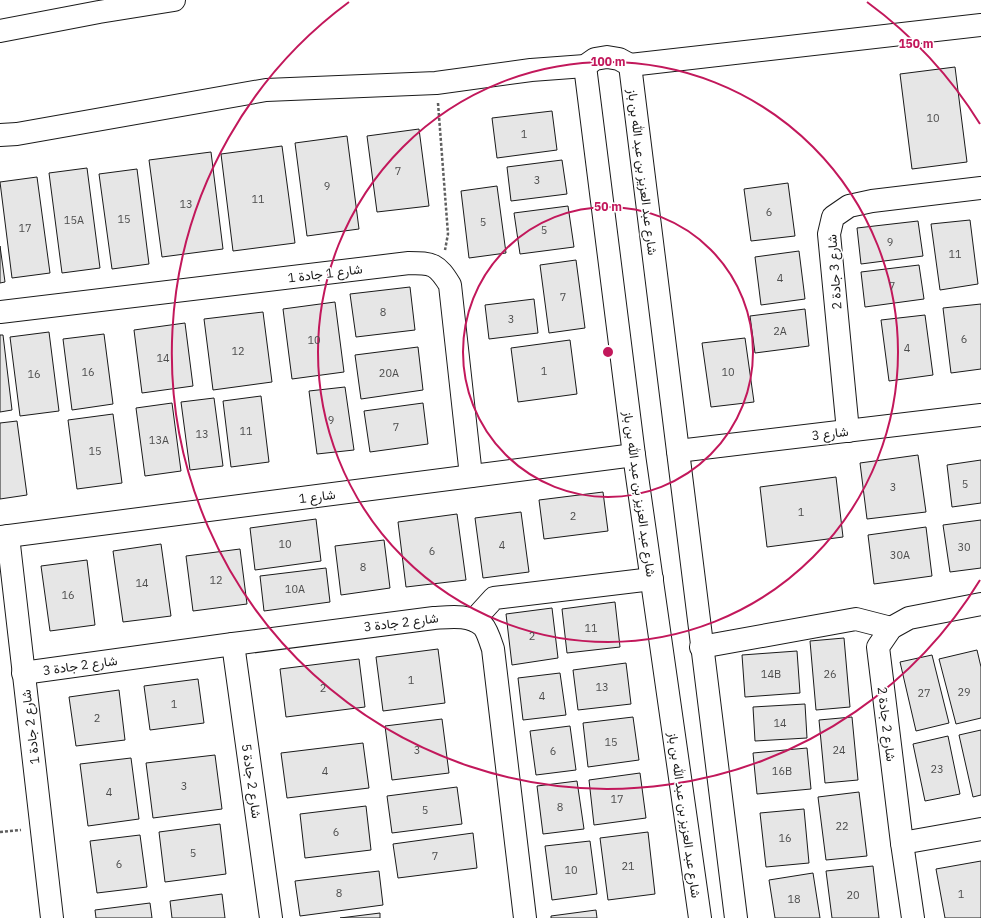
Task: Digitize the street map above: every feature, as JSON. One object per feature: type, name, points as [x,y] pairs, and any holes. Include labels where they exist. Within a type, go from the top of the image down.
[{"type":"main road","points":[[0,31],[99,12],[174,0]]},
{"type":"main road","points":[[0,22],[99,12]]},
{"type":"main road","points":[[0,134],[17,134],[266,90],[436,83],[531,70],[585,66],[595,59],[607,57],[619,59],[630,65],[981,25]]},
{"type":"main road","name":"شارع عبد العزيز بن عبد الله بن باز","points":[[630,65],[736,918]]},
{"type":"main road","name":"شارع عبد العزيز بن عبد الله بن باز","points":[[585,66],[634,454],[700,918]]},
{"type":"main road","name":"شارع 3 جادة 2","points":[[848,431],[829,234],[833,217],[849,206],[872,201],[981,188]]},
{"type":"main road","name":"شارع 1 جادة 1","points":[[0,312],[409,263],[424,263],[435,266],[442,272],[450,285],[471,476]]},
{"type":"main road","name":"شارع 3","points":[[678,451],[981,415]]},
{"type":"main road","name":"شارع 1","points":[[4,536],[634,454]]},
{"type":"main road","name":"شارع 2 جادة 1","points":[[4,536],[23,673],[52,918]]},
{"type":"main road","points":[[525,918],[493,648],[484,626],[474,620],[494,598],[652,579]]},
{"type":"main road","name":"شارع 2 جادة 2","points":[[913,918],[902,843],[878,647],[891,628],[909,618],[981,604]]},
{"type":"main road","name":"شارع 2 جادة 3","points":[[23,673],[434,618],[456,616],[474,620]]},
{"type":"main road","points":[[702,647],[856,619],[891,628]]},
{"type":"main road","name":"شارع 2 جادة 5","points":[[233,644],[271,918]]},
{"type":"main road","points":[[902,843],[981,829]]},
{"type":"path","points":[[436,83],[448,234],[444,255]]},
{"type":"building","points":[[955,67],[967,162],[912,169],[900,74]]},
{"type":"building","points":[[552,111],[557,150],[497,158],[492,118]]},
{"type":"building","points":[[419,129],[429,206],[377,212],[367,136]]},
{"type":"building","points":[[347,136],[359,229],[307,236],[295,143]]},
{"type":"building","points":[[282,146],[295,243],[233,251],[221,154]]},
{"type":"building","points":[[211,152],[223,249],[162,257],[149,160]]},
{"type":"building","points":[[562,160],[567,194],[511,201],[507,167]]},
{"type":"building","points":[[87,168],[100,268],[62,273],[49,173]]},
{"type":"building","points":[[137,169],[149,264],[112,269],[99,174]]},
{"type":"building","points":[[37,177],[50,273],[12,278],[0,182]]},
{"type":"building","points":[[788,183],[795,236],[751,241],[744,189]]},
{"type":"building","points":[[497,186],[506,253],[469,258],[461,191]]},
{"type":"building","points":[[568,206],[574,247],[520,254],[514,213]]},
{"type":"building","points":[[970,220],[978,284],[940,290],[931,224]]},
{"type":"building","points":[[918,221],[923,256],[861,264],[857,228]]},
{"type":"building","points":[[0,246],[5,282],[0,283]]},
{"type":"building","points":[[799,251],[805,299],[761,305],[755,257]]},
{"type":"building","points":[[576,260],[585,328],[549,333],[540,265]]},
{"type":"building","points":[[919,265],[924,299],[865,307],[861,272]]},
{"type":"building","points":[[410,287],[415,330],[356,337],[350,294]]},
{"type":"building","points":[[534,299],[538,333],[489,339],[485,305]]},
{"type":"building","points":[[335,302],[344,372],[292,379],[283,309]]},
{"type":"building","points":[[981,304],[981,369],[951,373],[943,308]]},
{"type":"building","points":[[805,309],[809,346],[755,353],[750,316]]},
{"type":"building","points":[[263,312],[272,382],[213,390],[204,319]]},
{"type":"building","points":[[925,315],[933,375],[889,381],[881,320]]},
{"type":"building","points":[[185,323],[193,386],[142,393],[134,330]]},
{"type":"building","points":[[49,332],[59,411],[20,416],[10,337]]},
{"type":"building","points":[[104,334],[113,404],[72,410],[63,339]]},
{"type":"building","points":[[0,335],[3,335],[12,410],[0,412]]},
{"type":"building","points":[[745,338],[754,402],[711,407],[702,343]]},
{"type":"building","points":[[570,340],[577,394],[518,402],[511,348]]},
{"type":"building","points":[[418,347],[423,390],[361,399],[355,355]]},
{"type":"building","points":[[345,387],[354,450],[317,454],[309,391]]},
{"type":"building","points":[[261,396],[269,462],[231,467],[223,401]]},
{"type":"building","points":[[214,398],[223,466],[190,470],[181,402]]},
{"type":"building","points":[[172,403],[181,471],[145,476],[136,408]]},
{"type":"building","points":[[423,403],[428,444],[370,452],[364,411]]},
{"type":"building","points":[[113,414],[122,483],[77,489],[68,420]]},
{"type":"building","points":[[17,421],[27,495],[0,499],[0,423]]},
{"type":"building","points":[[918,455],[926,512],[867,519],[860,463]]},
{"type":"building","points":[[981,460],[981,503],[952,507],[947,465]]},
{"type":"building","points":[[836,477],[843,537],[767,547],[760,487]]},
{"type":"building","points":[[603,492],[608,531],[544,539],[539,500]]},
{"type":"building","points":[[521,512],[529,572],[483,578],[475,518]]},
{"type":"building","points":[[457,514],[466,580],[406,587],[398,522]]},
{"type":"building","points":[[316,519],[321,561],[255,570],[250,528]]},
{"type":"building","points":[[981,520],[981,568],[950,572],[943,525]]},
{"type":"building","points":[[926,527],[932,576],[874,584],[868,535]]},
{"type":"building","points":[[384,540],[390,588],[341,595],[335,546]]},
{"type":"building","points":[[161,544],[171,616],[123,622],[113,551]]},
{"type":"building","points":[[240,549],[247,604],[193,611],[186,556]]},
{"type":"building","points":[[87,560],[95,625],[50,631],[41,566]]},
{"type":"building","points":[[326,568],[330,602],[264,611],[260,576]]},
{"type":"building","points":[[615,602],[620,647],[567,653],[562,609]]},
{"type":"building","points":[[552,608],[558,658],[512,665],[506,614]]},
{"type":"building","points":[[844,638],[850,707],[816,710],[810,641]]},
{"type":"building","points":[[438,649],[445,703],[383,711],[376,657]]},
{"type":"building","points":[[977,650],[981,667],[981,718],[956,724],[939,659]]},
{"type":"building","points":[[797,651],[800,693],[745,697],[742,655]]},
{"type":"building","points":[[932,655],[949,723],[916,731],[900,662]]},
{"type":"building","points":[[359,659],[365,707],[286,717],[280,669]]},
{"type":"building","points":[[626,663],[631,704],[578,710],[573,670]]},
{"type":"building","points":[[560,673],[566,715],[523,720],[518,678]]},
{"type":"building","points":[[198,679],[204,723],[150,730],[144,686]]},
{"type":"building","points":[[119,690],[125,740],[76,746],[69,697]]},
{"type":"building","points":[[805,704],[807,738],[755,741],[753,707]]},
{"type":"building","points":[[633,717],[639,760],[588,767],[583,723]]},
{"type":"building","points":[[852,717],[858,780],[825,783],[819,720]]},
{"type":"building","points":[[442,719],[449,773],[392,780],[385,726]]},
{"type":"building","points":[[570,726],[576,770],[536,775],[530,731]]},
{"type":"building","points":[[981,730],[981,795],[973,797],[959,735]]},
{"type":"building","points":[[948,736],[960,794],[925,801],[913,744]]},
{"type":"building","points":[[363,743],[369,788],[287,798],[281,753]]},
{"type":"building","points":[[807,748],[811,789],[757,794],[753,753]]},
{"type":"building","points":[[215,755],[222,809],[153,818],[146,763]]},
{"type":"building","points":[[131,758],[139,819],[88,826],[80,764]]},
{"type":"building","points":[[640,773],[646,818],[594,825],[589,780]]},
{"type":"building","points":[[577,781],[584,829],[543,834],[537,786]]},
{"type":"building","points":[[457,787],[462,824],[392,833],[387,796]]},
{"type":"building","points":[[859,792],[867,856],[826,860],[818,797]]},
{"type":"building","points":[[366,806],[371,850],[305,858],[300,814]]},
{"type":"building","points":[[804,809],[809,863],[766,867],[760,813]]},
{"type":"building","points":[[220,824],[226,874],[165,882],[159,832]]},
{"type":"building","points":[[648,832],[655,894],[608,900],[600,838]]},
{"type":"building","points":[[473,833],[477,868],[398,878],[393,844]]},
{"type":"building","points":[[140,835],[147,887],[97,893],[90,841]]},
{"type":"building","points":[[590,841],[597,894],[552,900],[545,846]]},
{"type":"building","points":[[981,861],[981,918],[945,918],[936,869]]},
{"type":"building","points":[[873,866],[879,918],[832,918],[826,871]]},
{"type":"building","points":[[379,871],[383,905],[300,916],[295,881]]},
{"type":"building","points":[[813,873],[820,918],[775,918],[769,880]]},
{"type":"building","points":[[222,894],[225,918],[172,918],[170,901]]},
{"type":"building","points":[[150,903],[152,918],[96,918],[95,910]]},
{"type":"building","points":[[596,910],[597,918],[551,918],[551,916]]},
{"type":"building","points":[[380,913],[380,918],[340,918]]}]
